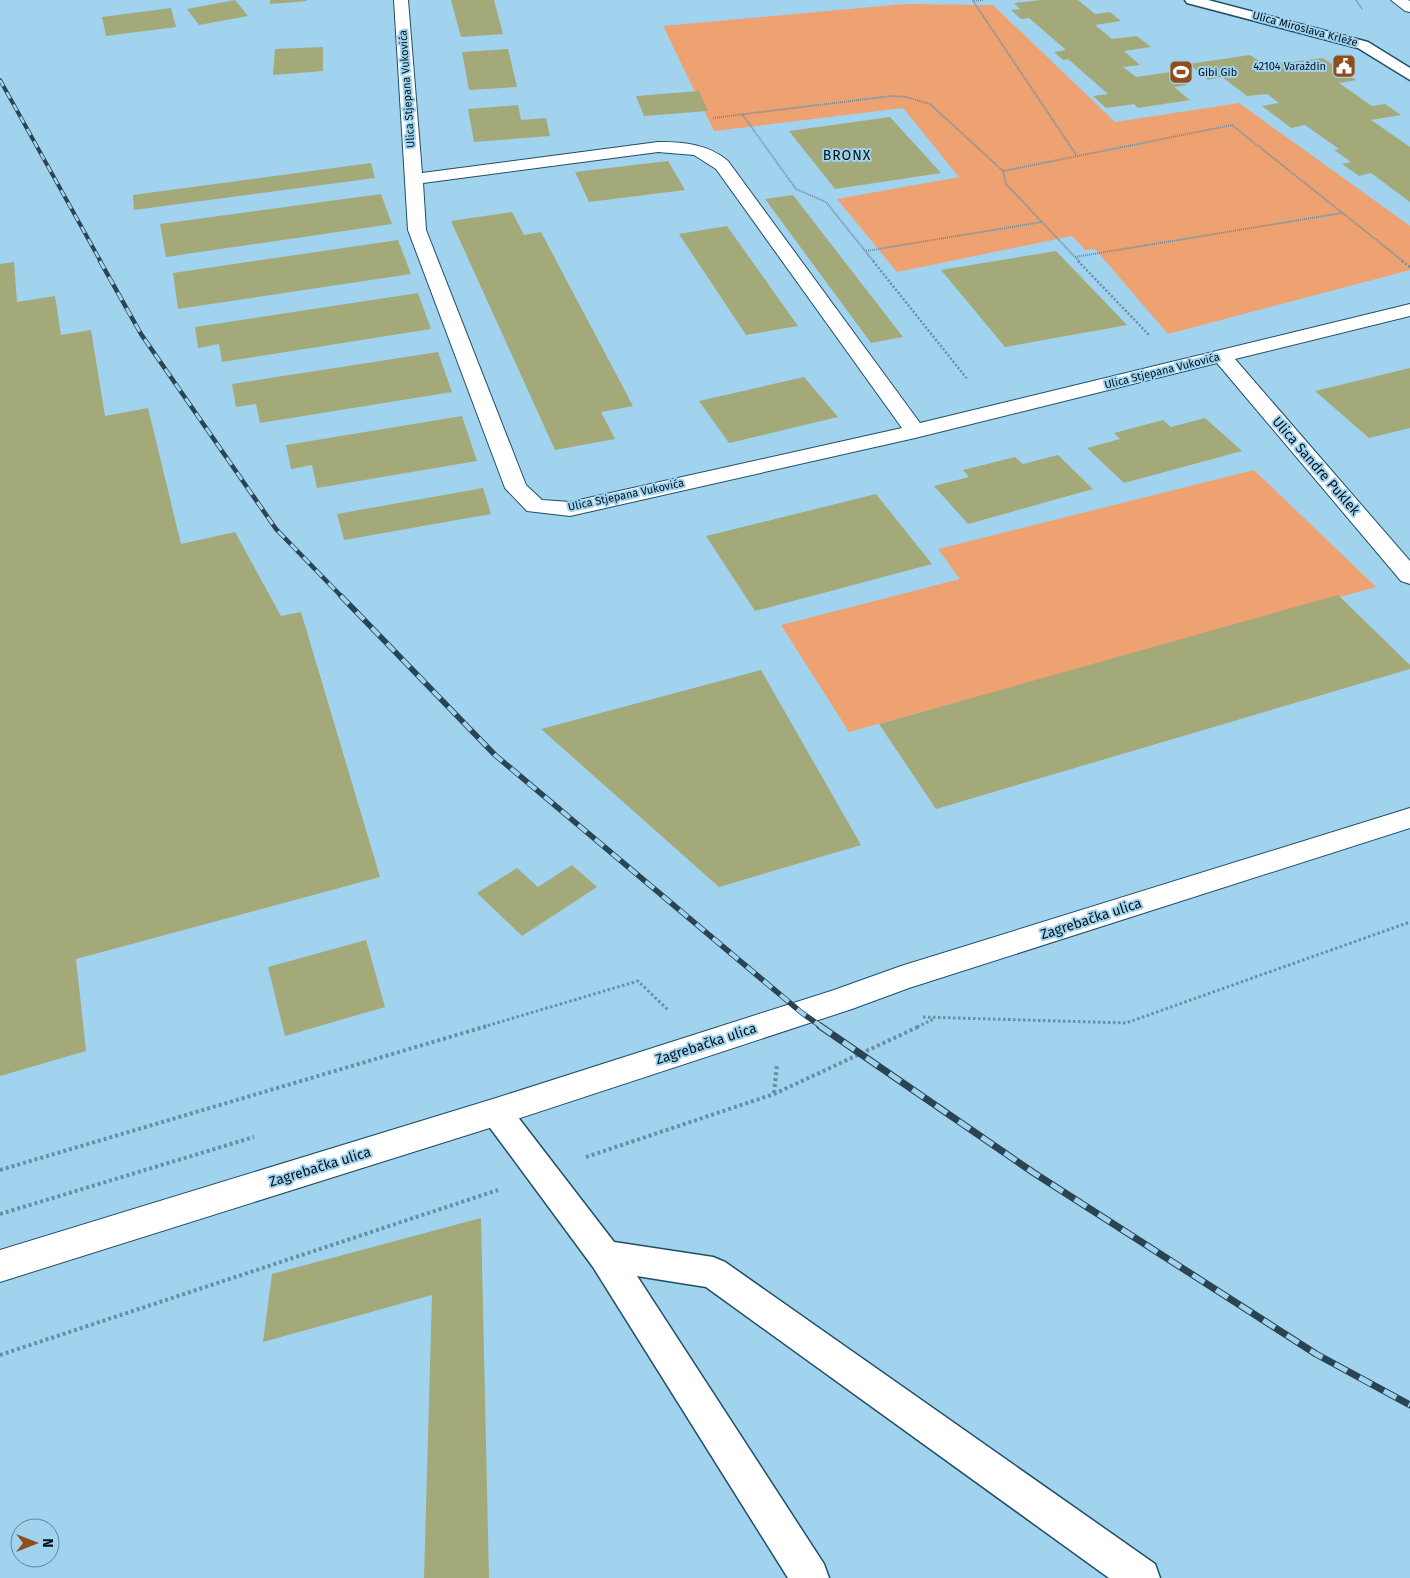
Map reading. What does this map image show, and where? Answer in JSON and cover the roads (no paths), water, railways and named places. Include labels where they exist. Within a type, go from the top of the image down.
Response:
[{"type":"street","name":"Ulica Stjepana Vukovića","points":[[401,0],[417,230],[516,488],[535,506],[570,509],[915,431],[1410,310]]},
{"type":"street","points":[[1398,0],[1410,8]]},
{"type":"street","points":[[414,179],[658,147],[684,147],[711,154],[722,165],[915,431]]},
{"type":"street","name":"Ulica Sandre Puklek","points":[[1222,356],[1410,576]]},
{"type":"street","name":"Zagrebačka ulica","points":[[0,1266],[496,1112],[834,1003],[901,978],[1410,818]]},
{"type":"lane","name":"Ulica Miroslava Krleže","points":[[1192,0],[1363,45],[1410,75]]},
{"type":"lane","points":[[496,1112],[605,1256],[810,1578]]},
{"type":"lane","points":[[605,1256],[713,1273],[1142,1578]]},
{"type":"railway","points":[[0,80],[101,262]]},
{"type":"railway","points":[[100,261],[141,334],[276,529],[342,597]]},
{"type":"railway","points":[[341,596],[495,755],[802,1013],[822,1027]]},
{"type":"railway","points":[[820,1026],[1034,1173],[1316,1354],[1410,1405]]},
{"type":"place","name":"42104 Varaždin","points":[[1344,66]]},
{"type":"place","name":"Gibi Gib","points":[[1181,72]]},
{"type":"district","name":"BRONX","points":[[847,155]]}]
